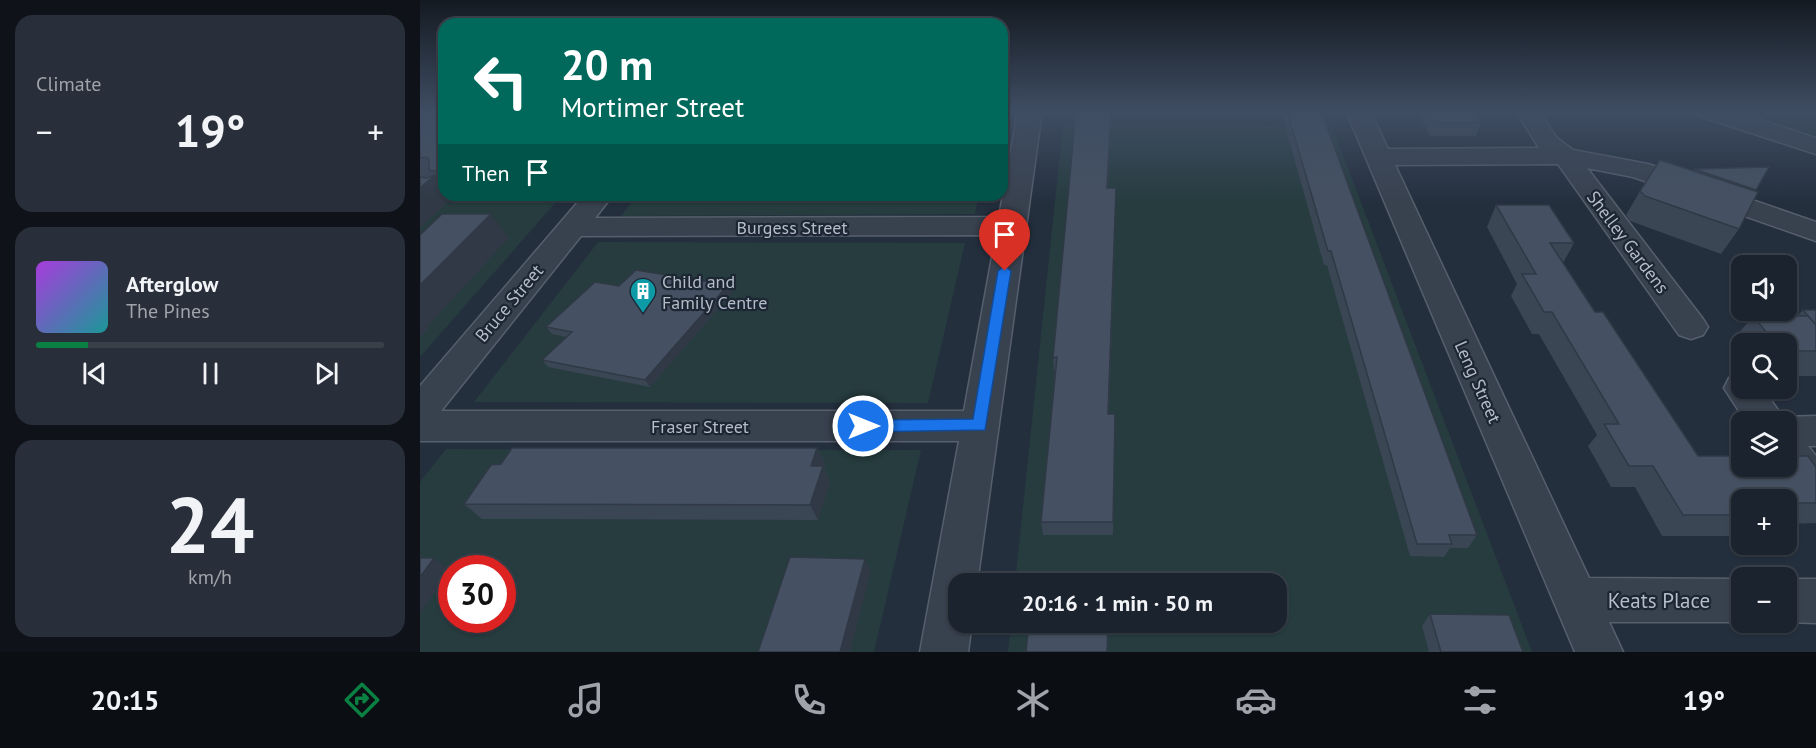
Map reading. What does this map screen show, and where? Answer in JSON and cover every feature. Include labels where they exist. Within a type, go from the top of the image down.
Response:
[{"type":"street","points":[[944,652],[1025,141]]},
{"type":"street","name":"Leng Street","points":[[1371,141],[1599,652]]},
{"type":"street","points":[[1547,141],[1565,156]]},
{"type":"street","name":"Shelley Gardens","points":[[1378,157],[1565,156],[1639,170],[1816,232]]},
{"type":"street","name":"Shelley Gardens","points":[[1565,156],[1691,327]]},
{"type":"street","name":"Bruce Street","points":[[420,411],[594,201]]},
{"type":"street","name":"Burgess Street","points":[[572,227],[1012,226]]},
{"type":"street","points":[[1750,399],[1759,411]]},
{"type":"street","name":"Fraser Street","points":[[420,426],[980,426]]},
{"type":"street","points":[[1797,431],[1816,431]]},
{"type":"street","points":[[1797,461],[1816,486]]},
{"type":"street","name":"Keats Place","points":[[1576,600],[1731,601]]},
{"type":"street","points":[[1797,601],[1816,601]]},
{"type":"green space","points":[[1061,141],[1338,141],[1532,652],[1008,652],[1010,633],[1287,633],[1287,573],[1016,573]]},
{"type":"green space","points":[[632,201],[978,201],[975,214],[621,216]]},
{"type":"green space","points":[[556,202],[420,357],[420,203]]},
{"type":"green space","points":[[598,242],[965,243],[928,403],[474,402]]},
{"type":"green space","points":[[446,449],[921,450],[874,652],[420,652],[420,482]]},
{"type":"building","points":[[420,141],[438,141],[438,172],[429,170],[427,157],[420,158]]},
{"type":"building","points":[[1073,141],[1109,141],[1107,188],[1116,188],[1108,414],[1115,414],[1113,522],[1041,522],[1057,357],[1053,358]]},
{"type":"building","points":[[1296,141],[1332,141],[1477,535],[1449,535],[1452,544],[1417,544],[1331,251],[1328,251]]},
{"type":"building","points":[[1660,160],[1758,192],[1739,229],[1645,196],[1640,191]]},
{"type":"building","points":[[1769,167],[1756,190],[1694,169]]},
{"type":"building","points":[[435,175],[420,188],[420,177],[427,178]]},
{"type":"building","points":[[1496,205],[1549,205],[1574,243],[1550,243],[1595,312],[1603,312],[1698,456],[1731,456],[1731,477],[1797,477],[1797,456],[1808,456],[1816,467],[1816,503],[1797,503],[1797,489],[1731,489],[1731,515],[1683,515],[1653,466],[1629,466],[1604,424],[1619,424],[1552,312],[1544,312],[1522,274],[1536,274]]},
{"type":"building","points":[[442,214],[491,214],[420,285],[420,235]]},
{"type":"building","name":"Child and Family Centre","points":[[636,270],[728,285],[645,380],[542,360],[572,332],[546,327],[595,282],[619,286]]},
{"type":"building","points":[[1803,310],[1816,310],[1816,325]]},
{"type":"building","points":[[1797,316],[1808,316],[1816,325],[1816,351],[1797,351],[1797,333],[1767,333],[1757,321],[1797,321]]},
{"type":"building","points":[[512,448],[817,448],[811,466],[823,466],[810,505],[464,504],[491,465],[501,464]]},
{"type":"building","points":[[790,557],[865,559],[840,652],[758,652]]},
{"type":"building","points":[[420,558],[434,558],[420,577]]},
{"type":"building","points":[[1430,614],[1509,615],[1523,652],[1441,652]]},
{"type":"building","points":[[1028,633],[1108,633],[1107,652],[1026,652]]},
{"type":"place","name":"Child and Family Centre","points":[[643,314]]},
{"type":"route","points":[[863,426],[980,426],[1005,271]]}]
